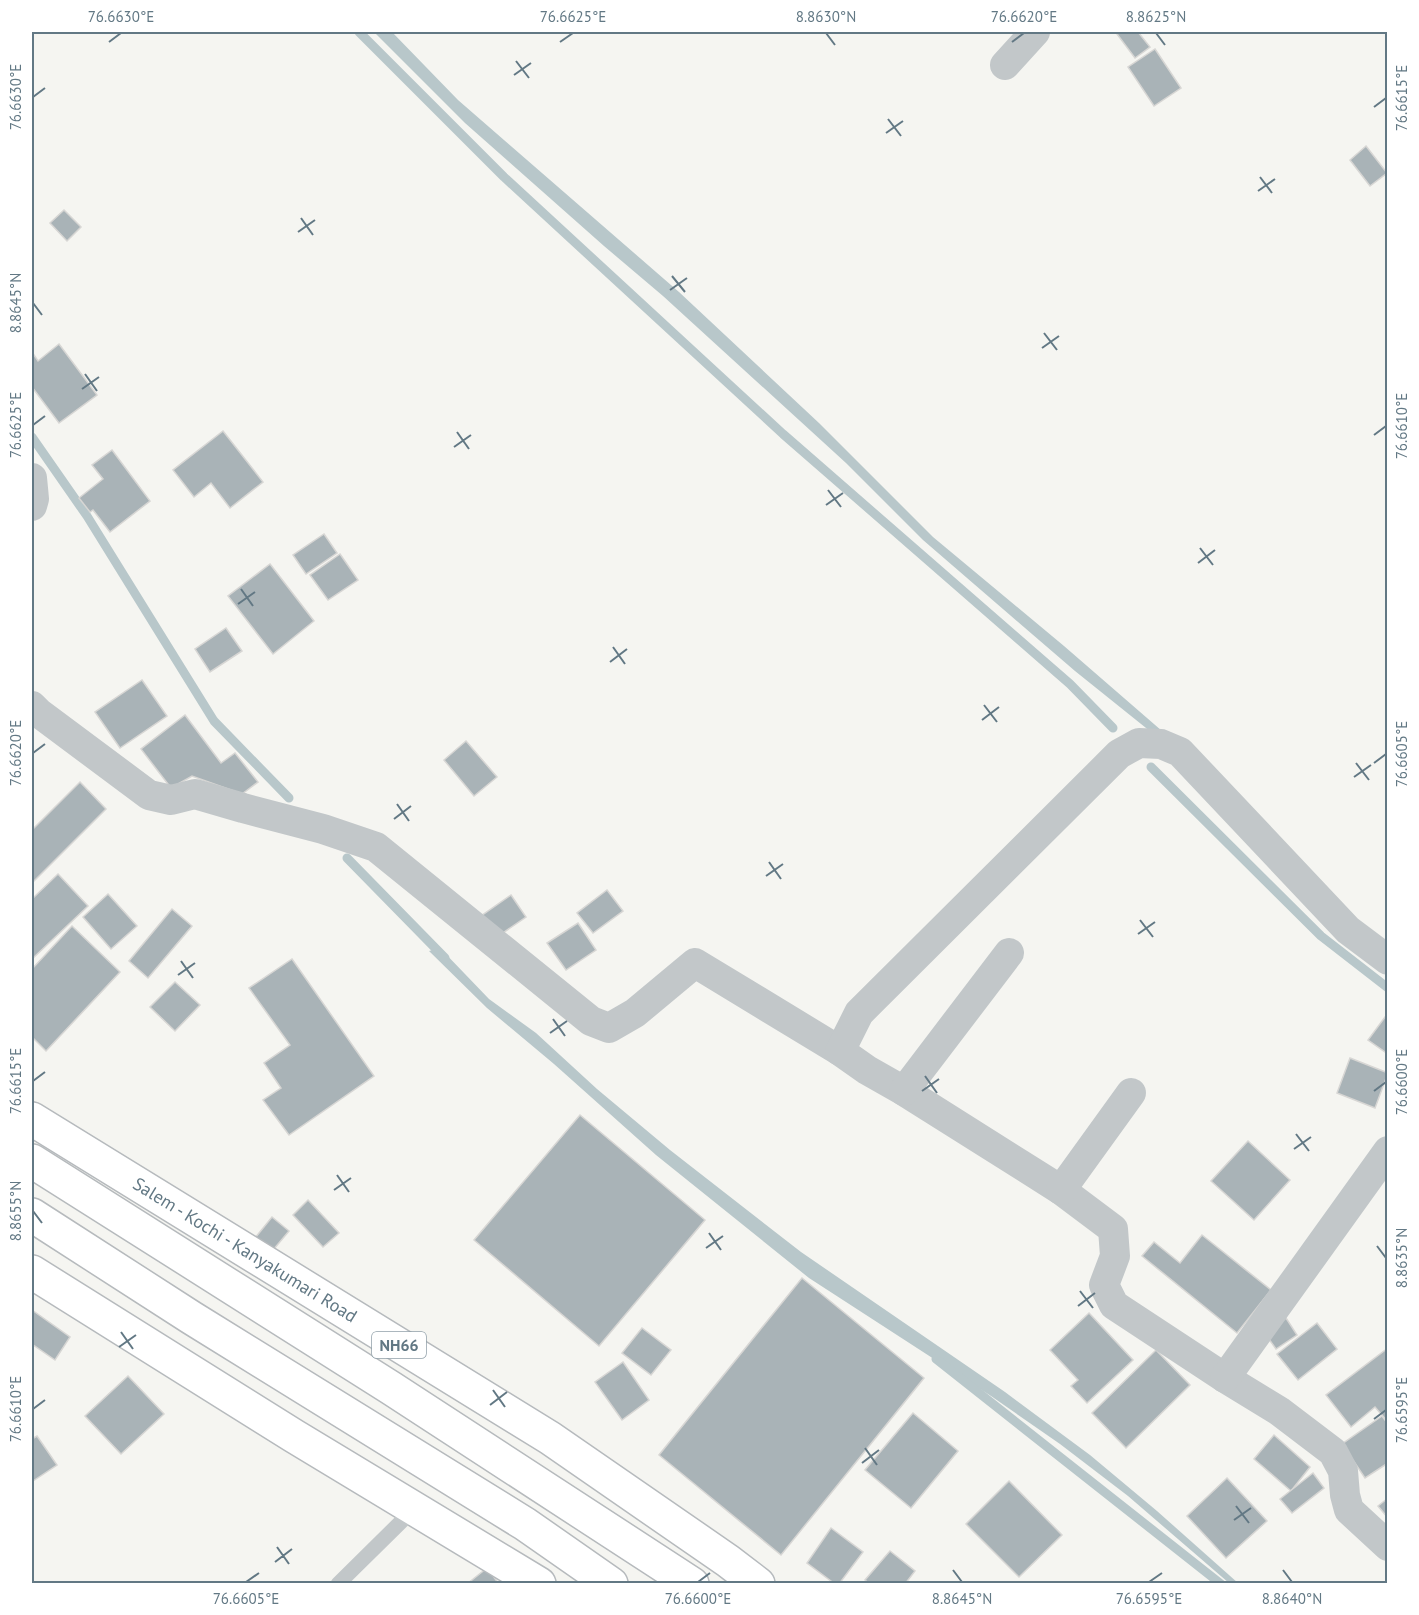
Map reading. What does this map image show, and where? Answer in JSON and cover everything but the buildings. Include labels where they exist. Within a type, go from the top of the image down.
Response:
[{"type":"highway","name":"Salem - Kochi - Kanyakumari Road","points":[[32,1119],[550,1438],[758,1584]]},
{"type":"highway","points":[[32,1161],[391,1388],[692,1584]]},
{"type":"highway","points":[[32,1215],[192,1318],[525,1524],[611,1584]]},
{"type":"highway","points":[[32,1272],[284,1430],[539,1584]]},
{"type":"street","points":[[1005,65],[1035,32]]},
{"type":"street","points":[[32,478],[34,500],[32,506]]},
{"type":"street","points":[[32,706],[149,795],[171,800],[195,794],[323,829],[376,847],[591,1021],[609,1028],[635,1013],[695,963],[840,1051],[1061,1190],[1113,1229],[1115,1256],[1104,1285],[1114,1305],[1279,1412],[1334,1452],[1343,1471],[1344,1495],[1349,1510],[1388,1546]]},
{"type":"street","points":[[840,1051],[859,1013],[1119,754],[1139,743],[1161,744],[1180,752],[1348,930],[1388,960]]},
{"type":"street","points":[[904,1091],[1009,953]]},
{"type":"street","points":[[1061,1190],[1131,1093]]},
{"type":"street","points":[[1225,1378],[1388,1151]]},
{"type":"lane","points":[[338,1584],[414,1509]]},
{"type":"shaded area","points":[[374,32],[392,32],[458,100],[679,292],[819,423],[933,537],[1177,744],[1156,736],[1075,671],[923,540],[846,463],[663,296],[465,123]]},
{"type":"shaded area","points":[[440,948],[489,999],[536,1033],[597,1089],[670,1150],[801,1252],[1005,1392],[1090,1455],[1238,1583],[1229,1583],[1128,1496],[1060,1444],[991,1396],[809,1278],[656,1155],[487,1008],[429,951]]},
{"type":"waterway","points":[[359,32],[504,177],[783,434],[1070,684],[1113,728]]},
{"type":"waterway","points":[[32,437],[87,516],[214,721],[289,798]]},
{"type":"waterway","points":[[1151,767],[1321,936],[1388,988]]},
{"type":"waterway","points":[[347,858],[445,958]]},
{"type":"waterway","points":[[936,1359],[1221,1584]]}]
